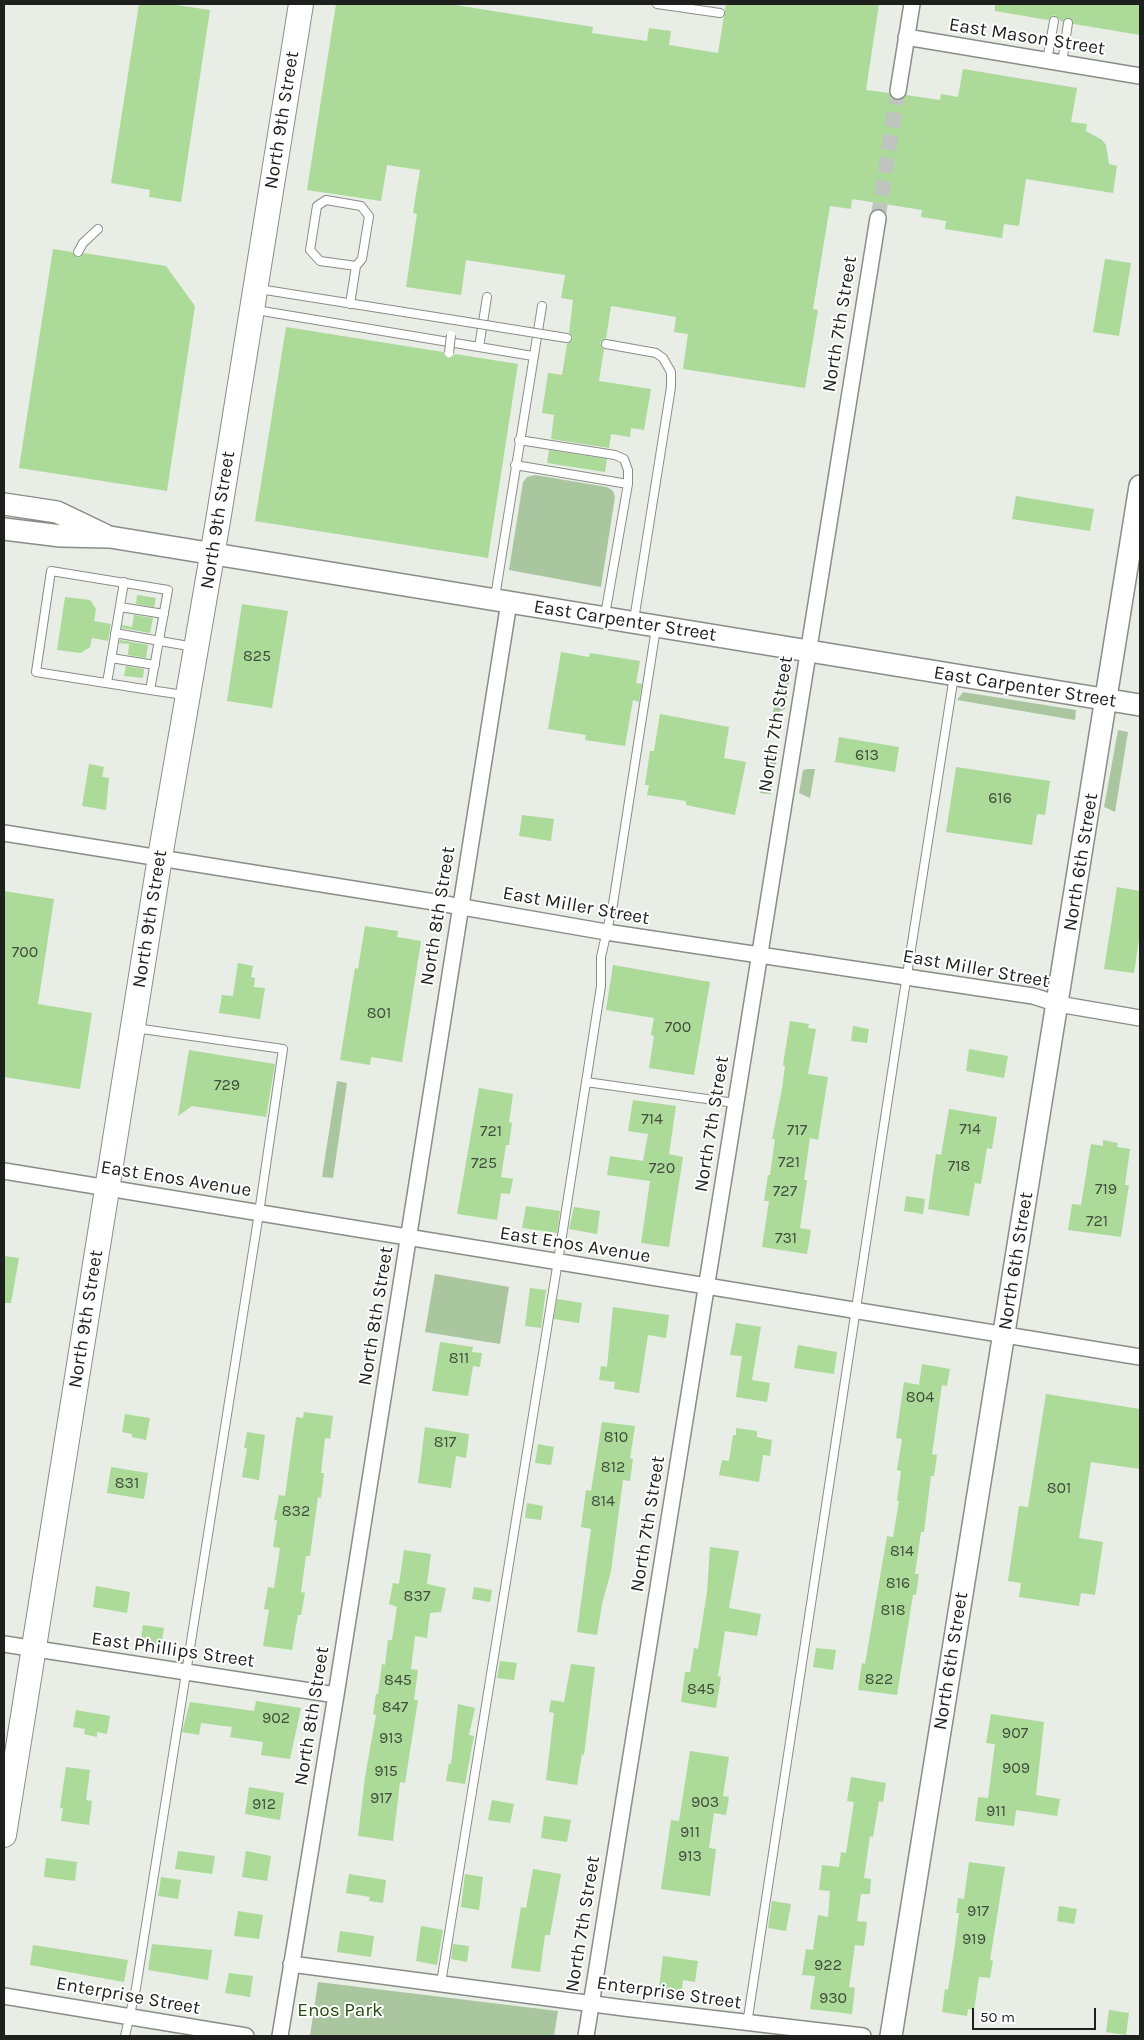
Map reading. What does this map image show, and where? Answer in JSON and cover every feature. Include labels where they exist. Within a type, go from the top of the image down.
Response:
[{"type":"main road","name":"North 9th Street","points":[[4,1836],[160,857],[212,554],[301,4]]},
{"type":"main road","name":"North 6th Street","points":[[891,2036],[1140,486]]},
{"type":"main road","name":"East Carpenter Street","points":[[4,504],[57,512],[110,537]]},
{"type":"main road","name":"East Carpenter Street","points":[[4,529],[61,536],[110,537],[1140,705]]},
{"type":"street","points":[[898,91],[912,4]]},
{"type":"street","name":"East Mason Street","points":[[906,37],[1140,76]]},
{"type":"street","name":"North 7th Street","points":[[586,2036],[878,218]]},
{"type":"street","name":"North 8th Street","points":[[280,2036],[461,906],[502,601]]},
{"type":"street","name":"East Miller Street","points":[[4,834],[160,857],[461,906],[606,932],[1033,996],[1058,1004],[1140,1018]]},
{"type":"street","name":"East Enos Avenue","points":[[4,1171],[1140,1357]]},
{"type":"street","name":"East Phillips Street","points":[[4,1644],[336,1695]]},
{"type":"street","name":"Enterprise Street","points":[[291,1964],[747,2024],[863,2036]]},
{"type":"street","name":"Enterprise Street","points":[[4,1996],[246,2036]]},
{"type":"lane","points":[[657,4],[700,7],[720,13]]},
{"type":"lane","points":[[1054,21],[1054,62]]},
{"type":"lane","points":[[1054,62],[1068,23]]},
{"type":"lane","points":[[350,304],[356,266],[362,259],[369,216],[361,206],[326,200],[317,206],[310,250],[320,261],[356,266]]},
{"type":"lane","points":[[78,252],[83,243],[98,229]]},
{"type":"lane","points":[[479,347],[487,297]]},
{"type":"lane","points":[[253,298],[350,304],[567,338]]},
{"type":"lane","points":[[253,298],[466,346],[533,356]]},
{"type":"lane","points":[[502,601],[515,465],[542,306]]},
{"type":"lane","points":[[449,353],[454,320]]},
{"type":"lane","points":[[606,344],[656,353],[663,358],[671,372],[671,387],[633,622]]},
{"type":"lane","points":[[519,440],[615,455],[624,459],[628,470],[628,484],[604,617]]},
{"type":"lane","points":[[515,465],[628,484]]},
{"type":"lane","points":[[150,690],[168,590],[51,570],[36,672],[107,683],[150,690],[188,696]]},
{"type":"lane","points":[[107,683],[124,582]]},
{"type":"lane","points":[[120,607],[164,614]]},
{"type":"lane","points":[[441,1983],[558,1263],[601,986],[601,957],[613,904],[657,626]]},
{"type":"lane","points":[[115,633],[196,647]]},
{"type":"lane","points":[[111,658],[155,665]]},
{"type":"lane","points":[[747,2024],[906,976],[954,676]]},
{"type":"lane","points":[[125,2036],[136,1988],[259,1213],[283,1050],[133,1028]]},
{"type":"lane","points":[[586,1082],[735,1103]]},
{"type":"green space","points":[[535,475],[607,487],[613,491],[615,497],[601,587],[509,570],[523,482],[527,477]]},
{"type":"green space","points":[[780,674],[790,675],[785,709],[776,713],[773,712]]},
{"type":"green space","points":[[963,692],[1076,710],[1075,720],[957,700]]},
{"type":"green space","points":[[1118,730],[1128,732],[1115,812],[1104,807]]},
{"type":"green space","points":[[767,755],[777,756],[771,794],[760,793]]},
{"type":"green space","points":[[815,769],[810,798],[799,793],[803,770]]},
{"type":"green space","points":[[337,1081],[347,1083],[333,1178],[322,1177]]},
{"type":"green space","points":[[435,1274],[509,1287],[500,1344],[425,1332]]},
{"type":"green space","name":"Enos Park","points":[[318,1982],[558,2011],[554,2036],[310,2036]]},
{"type":"building","points":[[139,4],[169,4],[210,10],[181,202],[149,197],[150,190],[111,183]]},
{"type":"building","points":[[336,4],[449,4],[593,27],[592,33],[647,41],[649,28],[671,31],[669,45],[718,53],[726,4],[879,4],[866,90],[889,93],[892,98],[897,100],[906,95],[940,100],[941,94],[958,97],[963,69],[1077,88],[1071,122],[1087,124],[1086,131],[1102,140],[1106,145],[1109,164],[1117,166],[1113,193],[1026,179],[1019,226],[1004,224],[1002,238],[945,229],[946,221],[921,217],[922,210],[852,199],[851,209],[830,206],[813,309],[818,310],[805,388],[683,369],[688,334],[674,332],[676,317],[611,306],[606,338],[600,343],[604,349],[599,381],[651,389],[644,430],[631,428],[630,437],[611,434],[609,448],[551,439],[554,415],[542,413],[548,373],[562,375],[567,344],[573,338],[569,333],[573,300],[561,298],[565,275],[466,260],[461,295],[406,287],[417,214],[413,213],[420,170],[387,165],[381,201],[307,190]]},
{"type":"building","points":[[995,4],[1140,4],[1140,35],[1074,24],[1069,18],[1062,22],[1054,15],[1048,20],[995,11]]},
{"type":"building","points":[[53,249],[72,252],[78,258],[84,253],[166,266],[195,306],[167,491],[19,468]]},
{"type":"building","points":[[1105,259],[1131,263],[1119,336],[1093,332]]},
{"type":"building","points":[[286,327],[443,352],[448,358],[455,354],[518,364],[488,558],[255,521]]},
{"type":"building","points":[[549,450],[607,459],[605,472],[547,463]]},
{"type":"building","points":[[1016,496],[1094,509],[1090,531],[1012,519]]},
{"type":"building","points":[[137,595],[156,598],[154,607],[136,604]]},
{"type":"building","points":[[65,597],[90,600],[96,609],[94,621],[111,624],[108,641],[92,638],[90,647],[81,653],[57,650]]},
{"type":"building","points":[[242,604],[288,611],[272,708],[227,701]]},
{"type":"building","points":[[134,615],[153,618],[150,633],[122,628],[122,625],[132,627]]},
{"type":"building","points":[[120,640],[148,645],[146,658],[128,655],[129,644],[119,643]]},
{"type":"building","points":[[561,652],[589,657],[590,653],[640,661],[636,683],[642,684],[639,702],[633,700],[625,746],[585,740],[586,735],[548,729]]},
{"type":"building","points":[[126,666],[144,669],[143,678],[124,676]]},
{"type":"building","points":[[660,714],[729,727],[724,758],[746,762],[735,815],[686,805],[686,801],[647,795],[649,785],[645,785],[650,751],[654,751]]},
{"type":"building","points":[[839,737],[899,747],[895,772],[835,762]]},
{"type":"building","points":[[89,764],[104,767],[102,777],[109,778],[106,810],[82,806]]},
{"type":"building","points":[[956,767],[1050,781],[1045,815],[1037,814],[1032,845],[946,832]]},
{"type":"building","points":[[522,815],[554,819],[551,841],[519,836]]},
{"type":"building","points":[[1117,887],[1140,891],[1140,933],[1134,973],[1104,969]]},
{"type":"building","points":[[4,891],[54,899],[38,1004],[92,1013],[80,1089],[4,1077]]},
{"type":"building","points":[[365,926],[398,931],[397,937],[421,941],[402,1062],[371,1057],[370,1065],[340,1060],[355,968],[358,969]]},
{"type":"building","points":[[238,963],[253,966],[251,977],[255,978],[254,987],[265,988],[260,1019],[219,1013],[222,995],[233,996]]},
{"type":"building","points":[[613,965],[710,982],[694,1075],[649,1068],[654,1036],[651,1035],[654,1018],[606,1010]]},
{"type":"building","points":[[790,1021],[809,1024],[808,1028],[816,1029],[808,1074],[828,1077],[818,1140],[810,1138],[804,1180],[807,1180],[800,1228],[811,1230],[807,1254],[762,1247],[769,1201],[764,1201],[768,1175],[770,1175],[775,1139],[772,1139],[782,1089],[785,1066],[783,1065]]},
{"type":"building","points":[[853,1026],[869,1029],[867,1043],[851,1041]]},
{"type":"building","points":[[969,1049],[1008,1056],[1004,1078],[966,1071]]},
{"type":"building","points":[[189,1050],[275,1064],[266,1117],[192,1106],[178,1116]]},
{"type":"building","points":[[479,1088],[513,1094],[509,1122],[512,1123],[509,1145],[506,1145],[501,1177],[513,1179],[510,1194],[501,1193],[497,1220],[457,1214]]},
{"type":"building","points":[[633,1100],[676,1106],[669,1154],[683,1157],[669,1247],[641,1243],[650,1181],[607,1175],[610,1156],[643,1161],[648,1134],[628,1131]]},
{"type":"building","points":[[949,1109],[997,1117],[992,1149],[987,1148],[981,1184],[975,1183],[969,1216],[928,1209],[936,1154],[941,1155]]},
{"type":"building","points":[[1103,1140],[1118,1143],[1117,1147],[1130,1149],[1125,1185],[1129,1185],[1121,1237],[1068,1230],[1072,1204],[1081,1205],[1091,1144],[1103,1146]]},
{"type":"building","points":[[906,1196],[925,1199],[923,1214],[904,1211]]},
{"type":"building","points":[[526,1206],[560,1211],[557,1233],[522,1228]]},
{"type":"building","points":[[574,1207],[600,1211],[597,1234],[569,1229]]},
{"type":"building","points":[[4,1256],[19,1258],[11,1303],[4,1303]]},
{"type":"building","points":[[530,1288],[546,1290],[541,1328],[525,1326]]},
{"type":"building","points":[[557,1299],[582,1303],[579,1323],[554,1319]]},
{"type":"building","points":[[613,1307],[669,1315],[666,1338],[648,1335],[639,1393],[614,1389],[615,1382],[599,1380],[601,1366],[607,1367]]},
{"type":"building","points":[[736,1323],[761,1327],[752,1380],[770,1383],[767,1402],[736,1397],[742,1356],[730,1355]]},
{"type":"building","points":[[440,1342],[473,1347],[472,1352],[482,1353],[480,1367],[473,1366],[468,1396],[432,1391]]},
{"type":"building","points":[[798,1345],[837,1352],[834,1374],[794,1368]]},
{"type":"building","points":[[922,1364],[950,1369],[947,1386],[942,1385],[932,1454],[937,1455],[934,1476],[931,1476],[924,1532],[921,1532],[915,1574],[919,1574],[916,1595],[913,1595],[897,1695],[858,1690],[862,1663],[865,1664],[887,1536],[893,1537],[899,1501],[897,1501],[901,1471],[897,1470],[902,1439],[896,1438],[904,1382],[919,1385]]},
{"type":"building","points":[[1046,1394],[1140,1409],[1140,1469],[1091,1462],[1079,1538],[1103,1542],[1095,1595],[1081,1593],[1079,1606],[1019,1597],[1021,1583],[1008,1581],[1019,1506],[1028,1507]]},
{"type":"building","points":[[304,1412],[333,1416],[330,1439],[325,1438],[321,1473],[324,1473],[321,1498],[318,1497],[310,1556],[306,1556],[301,1592],[305,1593],[301,1615],[298,1615],[292,1650],[263,1646],[269,1610],[264,1609],[268,1587],[274,1588],[280,1548],[273,1547],[277,1520],[274,1520],[279,1495],[285,1496],[296,1417],[303,1418]]},
{"type":"building","points":[[125,1414],[150,1418],[146,1440],[132,1437],[132,1434],[122,1432]]},
{"type":"building","points":[[602,1422],[635,1426],[630,1458],[633,1459],[630,1481],[623,1480],[611,1571],[602,1604],[597,1635],[577,1632],[591,1529],[581,1527],[586,1490],[591,1491]]},
{"type":"building","points":[[425,1427],[469,1434],[466,1458],[456,1456],[451,1488],[418,1483]]},
{"type":"building","points":[[736,1428],[757,1431],[757,1437],[772,1440],[770,1456],[763,1455],[759,1482],[719,1475],[722,1460],[729,1461]]},
{"type":"building","points":[[247,1432],[265,1435],[259,1480],[242,1477],[247,1448],[244,1448]]},
{"type":"building","points":[[538,1444],[554,1447],[551,1465],[535,1463]]},
{"type":"building","points":[[111,1467],[148,1473],[144,1499],[107,1493]]},
{"type":"building","points":[[527,1503],[543,1506],[541,1520],[525,1518]]},
{"type":"building","points":[[710,1547],[739,1551],[729,1608],[761,1614],[757,1636],[725,1631],[718,1676],[721,1677],[716,1708],[681,1702],[685,1672],[690,1672],[694,1648],[698,1649],[707,1592]]},
{"type":"building","points":[[404,1550],[431,1554],[427,1584],[446,1588],[441,1612],[430,1613],[427,1638],[415,1636],[411,1669],[418,1670],[414,1700],[418,1700],[405,1783],[400,1782],[393,1841],[358,1836],[365,1777],[376,1715],[373,1714],[376,1694],[378,1694],[382,1664],[385,1665],[388,1640],[392,1640],[397,1607],[389,1604],[393,1583],[399,1584]]},
{"type":"building","points":[[96,1586],[130,1592],[127,1613],[93,1607]]},
{"type":"building","points":[[474,1587],[492,1590],[490,1602],[472,1599]]},
{"type":"building","points":[[143,1625],[164,1628],[161,1647],[140,1644]]},
{"type":"building","points":[[816,1648],[836,1650],[833,1670],[813,1667]]},
{"type":"building","points":[[500,1661],[517,1663],[514,1680],[497,1678]]},
{"type":"building","points":[[571,1664],[595,1667],[584,1755],[582,1754],[577,1785],[546,1780],[554,1713],[549,1712],[551,1700],[564,1702]]},
{"type":"building","points":[[256,1701],[301,1708],[290,1759],[261,1755],[263,1742],[230,1737],[232,1727],[201,1723],[199,1735],[182,1732],[190,1702],[254,1711]]},
{"type":"building","points":[[458,1704],[475,1708],[469,1735],[474,1736],[465,1784],[446,1781],[449,1763],[451,1764]]},
{"type":"building","points":[[76,1710],[110,1716],[107,1734],[97,1732],[97,1737],[84,1734],[85,1729],[73,1727]]},
{"type":"building","points":[[991,1714],[1044,1722],[1036,1795],[1060,1799],[1057,1816],[1016,1810],[1014,1826],[975,1821],[978,1797],[988,1798],[995,1744],[986,1743]]},
{"type":"building","points":[[690,1751],[729,1757],[723,1796],[729,1797],[726,1815],[714,1813],[709,1848],[716,1849],[710,1896],[661,1889],[671,1820],[679,1821]]},
{"type":"building","points":[[66,1767],[90,1770],[86,1800],[92,1801],[89,1825],[61,1821],[63,1808],[60,1808]]},
{"type":"building","points":[[851,1777],[886,1783],[883,1802],[879,1801],[873,1837],[870,1836],[864,1878],[871,1879],[870,1894],[861,1894],[857,1921],[867,1922],[864,1946],[855,1945],[849,1987],[855,1988],[852,2014],[810,2009],[815,1976],[802,1975],[806,1949],[813,1950],[818,1915],[828,1917],[830,1891],[819,1890],[822,1865],[839,1867],[841,1852],[846,1853],[854,1802],[847,1801]]},
{"type":"building","points":[[249,1787],[284,1793],[280,1820],[245,1814]]},
{"type":"building","points":[[492,1800],[514,1804],[510,1823],[488,1820]]},
{"type":"building","points":[[544,1816],[571,1820],[567,1842],[541,1838]]},
{"type":"building","points":[[178,1851],[215,1856],[212,1874],[175,1869]]},
{"type":"building","points":[[246,1851],[271,1856],[267,1881],[242,1877]]},
{"type":"building","points":[[46,1858],[77,1862],[75,1881],[44,1877]]},
{"type":"building","points":[[969,1862],[1005,1867],[990,1960],[993,1961],[990,1978],[979,1977],[974,2010],[968,2009],[967,2016],[942,2012],[945,1989],[948,1990],[955,1944],[959,1913],[956,1913],[958,1898],[964,1899]]},
{"type":"building","points":[[533,1869],[561,1874],[550,1935],[545,1935],[540,1972],[511,1968],[521,1907],[526,1908]]},
{"type":"building","points":[[349,1874],[386,1880],[383,1903],[369,1901],[370,1897],[346,1893]]},
{"type":"building","points":[[465,1874],[483,1877],[479,1910],[461,1907]]},
{"type":"building","points":[[161,1877],[181,1880],[178,1899],[158,1896]]},
{"type":"building","points":[[772,1901],[791,1904],[786,1931],[768,1928]]},
{"type":"building","points":[[1059,1906],[1077,1909],[1074,1924],[1057,1921]]},
{"type":"building","points":[[238,1911],[263,1915],[259,1939],[234,1936]]},
{"type":"building","points":[[421,1926],[443,1930],[437,1965],[416,1961]]},
{"type":"building","points":[[340,1931],[374,1936],[371,1957],[337,1952]]},
{"type":"building","points":[[152,1944],[212,1950],[208,1980],[148,1970]]},
{"type":"building","points":[[453,1944],[469,1946],[467,1962],[451,1959]]},
{"type":"building","points":[[33,1945],[128,1960],[124,1982],[30,1965]]},
{"type":"building","points":[[663,1956],[698,1961],[695,1982],[683,1980],[682,1992],[659,1988]]},
{"type":"building","points":[[229,1973],[253,1976],[250,1997],[225,1993]]},
{"type":"building","points":[[1109,2010],[1129,2013],[1126,2035],[1106,2032]]},
{"type":"tunnel","points":[[878,218],[898,91]]}]
